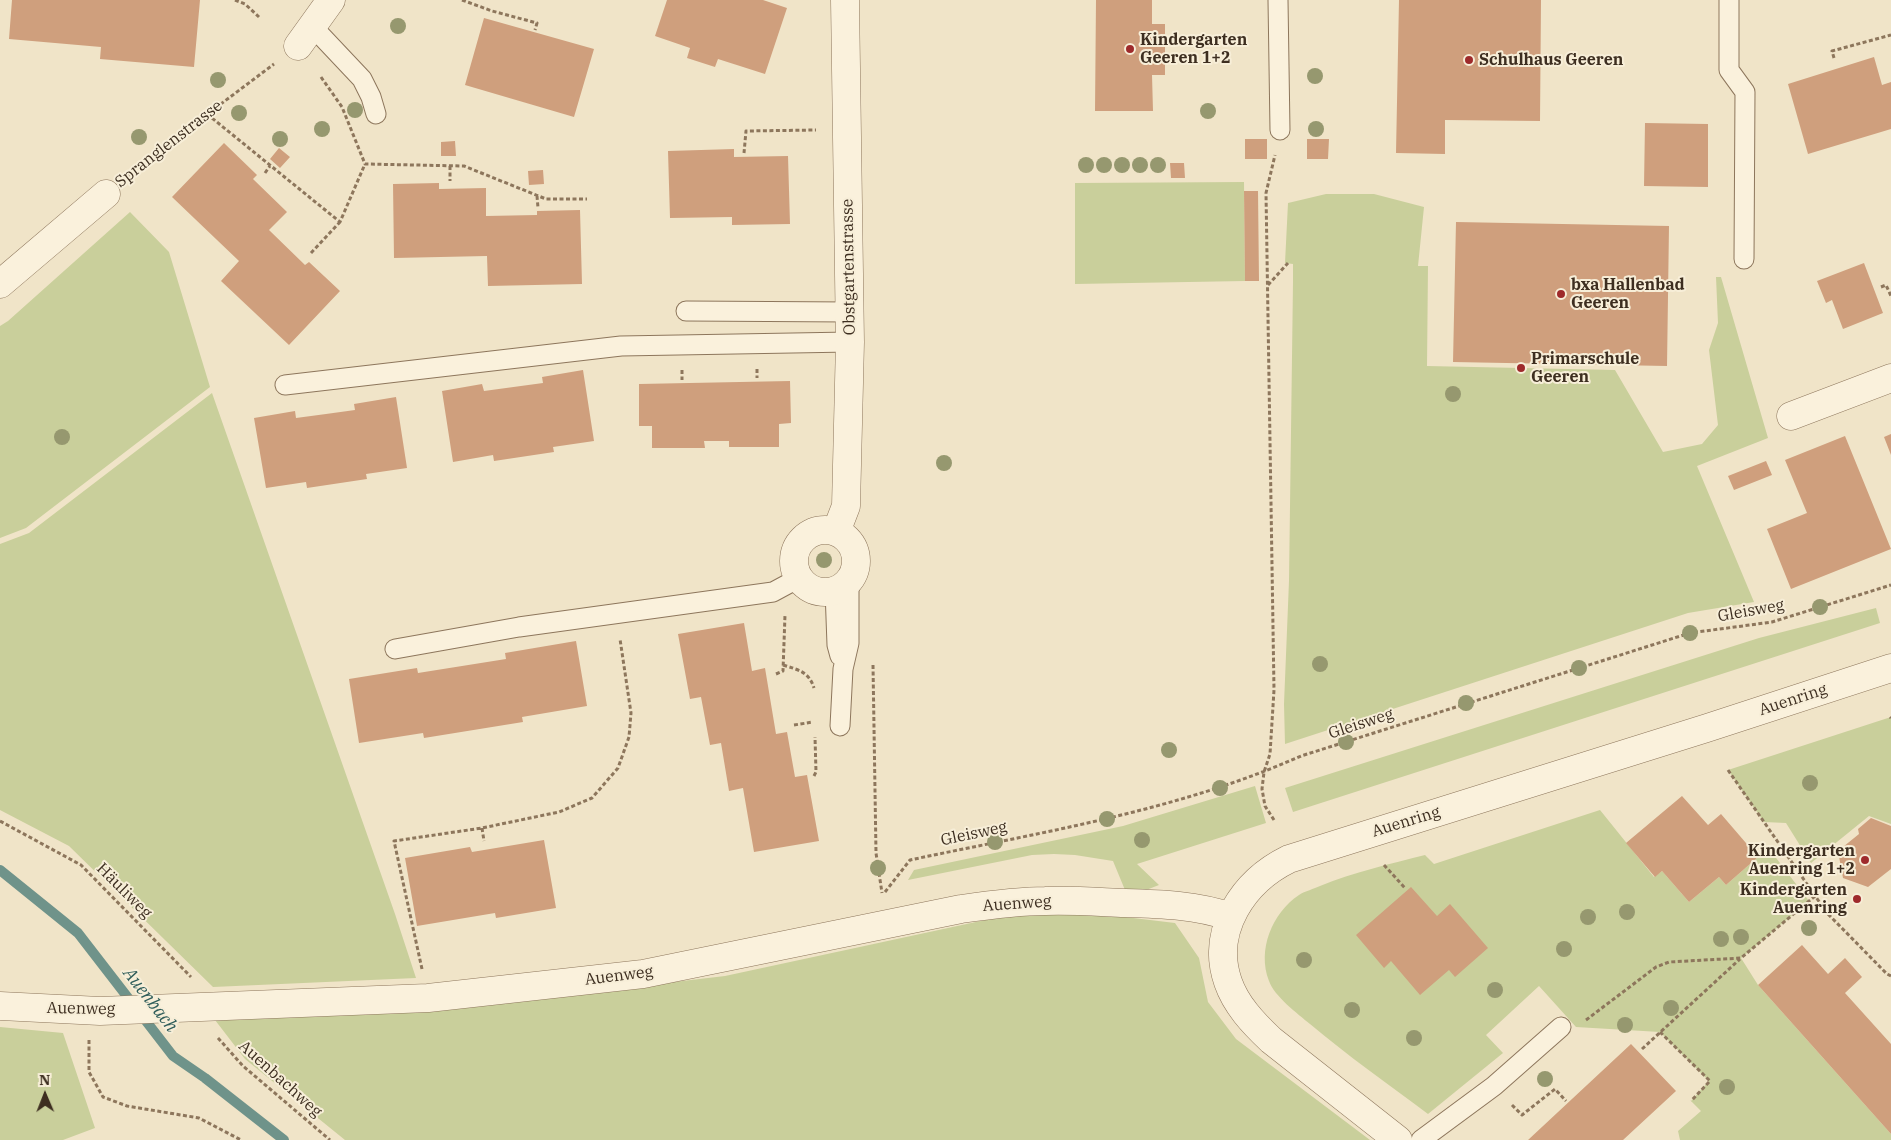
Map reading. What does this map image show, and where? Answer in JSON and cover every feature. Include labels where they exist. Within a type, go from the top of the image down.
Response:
[{"type":"street","points":[[305,36],[331,0]]},
{"type":"street","name":"Obstgartenstrasse","points":[[836,532],[846,506],[850,342],[845,0]]},
{"type":"street","name":"Spranglenstrasse","points":[[0,284],[106,194]]},
{"type":"street","points":[[1791,416],[1891,378]]},
{"type":"street","points":[[826,530],[836,532],[849,541],[855,556],[854,572],[842,585],[826,592],[816,591],[800,578],[795,568],[794,558],[796,549],[808,535],[826,530]]},
{"type":"street","name":"Auenring","points":[[1398,1140],[1271,1040],[1253,1023],[1238,1002],[1228,981],[1224,964],[1224,947],[1231,916],[1239,900],[1262,875],[1288,859],[1707,728],[1891,668]]},
{"type":"street","name":"Auenweg","points":[[0,1006],[94,1011],[428,998],[643,974],[961,909],[1046,900],[1190,907],[1231,916]]},
{"type":"lane","points":[[1278,0],[1280,130]]},
{"type":"lane","points":[[1729,0],[1729,70],[1745,92],[1744,259]]},
{"type":"lane","points":[[305,36],[362,79],[376,114]]},
{"type":"lane","points":[[686,311],[850,312]]},
{"type":"lane","points":[[286,385],[621,346],[850,342]]},
{"type":"lane","points":[[395,649],[519,627],[773,592],[800,578]]},
{"type":"lane","points":[[840,726],[844,669],[849,643],[842,585]]},
{"type":"lane","points":[[1421,1140],[1494,1086],[1560,1026]]},
{"type":"path","points":[[235,0],[245,4],[259,17]]},
{"type":"path","points":[[462,0],[492,11],[537,23],[535,30]]},
{"type":"path","points":[[1834,58],[1832,51],[1891,35]]},
{"type":"path","points":[[305,36],[342,107],[365,164],[340,222],[311,253]]},
{"type":"path","name":"Spranglenstrasse","points":[[106,194],[305,36]]},
{"type":"path","points":[[207,114],[340,222]]},
{"type":"path","points":[[744,153],[746,131],[819,130]]},
{"type":"path","points":[[1274,820],[1265,806],[1262,789],[1264,772],[1270,754],[1274,690],[1266,193],[1280,130]]},
{"type":"path","points":[[365,164],[464,166],[546,199],[587,199]]},
{"type":"path","points":[[265,173],[270,166]]},
{"type":"path","points":[[450,166],[450,181]]},
{"type":"path","points":[[537,196],[538,208]]},
{"type":"path","points":[[1267,286],[1288,263]]},
{"type":"path","points":[[1881,287],[1886,285],[1891,296]]},
{"type":"path","name":"Gleisweg","points":[[873,660],[876,853],[882,896],[910,860],[1121,816],[1220,788],[1301,756],[1690,633],[1772,622],[1891,584]]},
{"type":"path","points":[[776,674],[783,671],[784,665],[785,611]]},
{"type":"path","points":[[428,998],[394,841],[482,828],[559,812],[592,798],[618,768],[629,737],[631,713],[617,614]]},
{"type":"path","points":[[784,665],[802,670],[811,679],[815,692]]},
{"type":"path","points":[[814,714],[816,772],[814,776]]},
{"type":"path","points":[[794,725],[814,722]]},
{"type":"path","points":[[1728,770],[1827,913],[1891,976]]},
{"type":"path","name":"Häuliweg","points":[[0,821],[81,865],[192,977],[202,997],[202,1007]]},
{"type":"path","points":[[482,828],[484,841]]},
{"type":"path","points":[[1384,865],[1405,888]]},
{"type":"path","points":[[1642,1049],[1741,958],[1815,896]]},
{"type":"path","points":[[1560,1026],[1576,1027],[1656,967],[1669,962],[1741,958]]},
{"type":"path","name":"Auenbachweg","points":[[202,1007],[205,1019],[212,1030],[243,1066],[330,1140]]},
{"type":"path","points":[[94,1011],[90,1072],[103,1097],[127,1106],[198,1118],[241,1140]]},
{"type":"path","points":[[1660,1032],[1710,1081],[1691,1101]]},
{"type":"path","points":[[1494,1086],[1522,1115],[1554,1089],[1566,1101]]},
{"type":"green space","points":[[1244,182],[1245,281],[1075,284],[1075,183]]},
{"type":"green space","points":[[1326,194],[1374,194],[1424,207],[1418,266],[1428,266],[1427,366],[1615,370],[1663,452],[1702,444],[1718,425],[1709,350],[1718,323],[1716,277],[1721,277],[1768,438],[1697,466],[1754,602],[1688,613],[1285,744],[1284,704],[1289,581],[1293,282],[1293,264],[1285,263],[1288,203]]},
{"type":"green space","points":[[130,212],[169,252],[210,387],[26,528],[0,538],[0,326],[8,321]]},
{"type":"green space","points":[[212,393],[416,978],[213,987],[69,846],[0,810],[0,544],[29,533]]},
{"type":"green space","points":[[1876,608],[1880,623],[1293,812],[1285,788],[1759,638]]},
{"type":"green space","points":[[1891,717],[1891,824],[1869,816],[1811,863],[1786,823],[1764,822],[1728,770]]},
{"type":"green space","points":[[1255,786],[1266,823],[1137,864],[1159,885],[1141,892],[1125,890],[1113,861],[1075,855],[1032,855],[908,880],[914,870],[1123,826]]},
{"type":"green space","points":[[1600,810],[1654,877],[1662,871],[1689,902],[1719,877],[1726,885],[1758,857],[1770,850],[1809,901],[1741,958],[1758,985],[1891,1134],[1891,1140],[1680,1140],[1678,1131],[1701,1111],[1691,1101],[1709,1081],[1660,1032],[1576,1027],[1539,986],[1486,1035],[1503,1053],[1428,1114],[1324,1036],[1287,1004],[1272,987],[1266,969],[1265,957],[1269,933],[1281,912],[1301,894],[1359,872],[1425,855],[1434,864]]},
{"type":"green space","points":[[1075,911],[1175,923],[1199,958],[1208,1002],[1236,1039],[1370,1140],[345,1140],[245,1059],[215,1020],[435,1010],[725,976],[1013,914]]},
{"type":"green space","points":[[0,1027],[63,1033],[95,1128],[63,1140],[0,1140]]},
{"type":"building","points":[[12,0],[200,0],[194,67],[100,59],[101,47],[9,39]]},
{"type":"building","points":[[667,0],[763,0],[787,8],[765,74],[718,59],[715,67],[687,58],[690,48],[655,36]]},
{"type":"building","name":"Kindergarten Geeren 1+2","points":[[1096,0],[1152,0],[1152,24],[1165,24],[1165,75],[1152,75],[1153,111],[1095,111]]},
{"type":"building","name":"Schulhaus Geeren","points":[[1399,0],[1541,0],[1540,121],[1445,120],[1445,154],[1396,153]]},
{"type":"building","points":[[484,18],[594,49],[574,117],[465,85]]},
{"type":"building","points":[[1874,57],[1882,85],[1891,82],[1891,129],[1808,154],[1788,84]]},
{"type":"building","points":[[1645,123],[1708,124],[1708,187],[1644,186]]},
{"type":"building","points":[[1245,139],[1267,139],[1267,159],[1245,159]]},
{"type":"building","points":[[1307,139],[1329,139],[1328,159],[1307,159]]},
{"type":"building","points":[[455,141],[456,156],[441,156],[441,142]]},
{"type":"building","points":[[224,143],[257,175],[253,179],[287,212],[269,230],[305,265],[309,262],[340,291],[289,345],[221,281],[239,261],[172,197]]},
{"type":"building","points":[[279,148],[290,157],[280,168],[270,159]]},
{"type":"building","points":[[734,149],[734,157],[788,156],[790,224],[732,225],[732,217],[670,218],[668,151]]},
{"type":"building","points":[[1170,163],[1184,163],[1185,178],[1171,178]]},
{"type":"building","points":[[543,170],[544,184],[529,185],[528,171]]},
{"type":"building","points":[[439,183],[439,189],[486,188],[486,216],[537,215],[537,211],[580,210],[582,284],[488,286],[487,256],[394,258],[393,184]]},
{"type":"building","points":[[1244,191],[1258,191],[1259,281],[1245,281]]},
{"type":"building","name":"bxa Hallenbad Geeren","points":[[1456,222],[1669,226],[1667,366],[1453,362]]},
{"type":"building","points":[[1864,263],[1883,313],[1843,329],[1832,300],[1826,303],[1817,281]]},
{"type":"building","points":[[583,370],[594,441],[553,447],[554,452],[494,461],[493,455],[453,462],[442,391],[482,384],[484,391],[543,383],[542,377]]},
{"type":"building","points":[[790,381],[791,423],[779,424],[779,447],[729,447],[729,441],[704,441],[705,448],[652,448],[652,426],[639,426],[639,384]]},
{"type":"building","points":[[396,397],[407,468],[366,474],[367,479],[307,488],[306,482],[266,488],[254,418],[295,411],[296,418],[355,410],[354,404]]},
{"type":"building","points":[[1891,434],[1891,455],[1884,437]]},
{"type":"building","points":[[1845,436],[1891,549],[1791,589],[1767,529],[1807,513],[1785,460]]},
{"type":"building","points":[[1766,461],[1772,475],[1734,490],[1728,476]]},
{"type":"building","points":[[744,623],[752,671],[765,668],[776,734],[787,732],[795,777],[807,775],[819,841],[754,852],[743,788],[729,791],[721,743],[710,745],[701,697],[690,699],[678,634]]},
{"type":"building","points":[[576,641],[587,706],[522,717],[523,722],[424,738],[423,733],[359,743],[349,679],[417,668],[418,673],[506,659],[505,653]]},
{"type":"building","points":[[1682,796],[1708,825],[1721,814],[1758,857],[1726,885],[1719,877],[1689,902],[1662,871],[1655,877],[1626,843]]},
{"type":"building","name":"Kindergarten Auenring 1+2","points":[[1871,818],[1891,826],[1891,869],[1868,887],[1843,878],[1838,851],[1859,834],[1858,829]]},
{"type":"building","points":[[544,840],[556,908],[496,918],[495,913],[417,926],[405,858],[470,847],[472,852]]},
{"type":"building","points":[[1411,887],[1437,916],[1450,904],[1488,948],[1455,977],[1449,970],[1420,995],[1391,961],[1384,968],[1356,935]]},
{"type":"building","points":[[1802,945],[1828,974],[1845,958],[1862,977],[1845,993],[1891,1044],[1891,1134],[1758,985]]},
{"type":"building","points":[[1631,1044],[1676,1091],[1623,1140],[1528,1140]]},
{"type":"waterway","name":"Auenbach","points":[[0,870],[78,933],[173,1056],[205,1078],[284,1140]]},
{"type":"place","name":"Kindergarten Geeren 1+2","points":[[1130,49]]},
{"type":"place","name":"Schulhaus Geeren","points":[[1469,60]]},
{"type":"place","name":"bxa Hallenbad Geeren","points":[[1561,294]]},
{"type":"place","name":"Primarschule Geeren","points":[[1521,368]]},
{"type":"place","name":"Kindergarten Auenring 1+2","points":[[1865,860]]},
{"type":"place","name":"Kindergarten Auenring","points":[[1857,899]]}]
